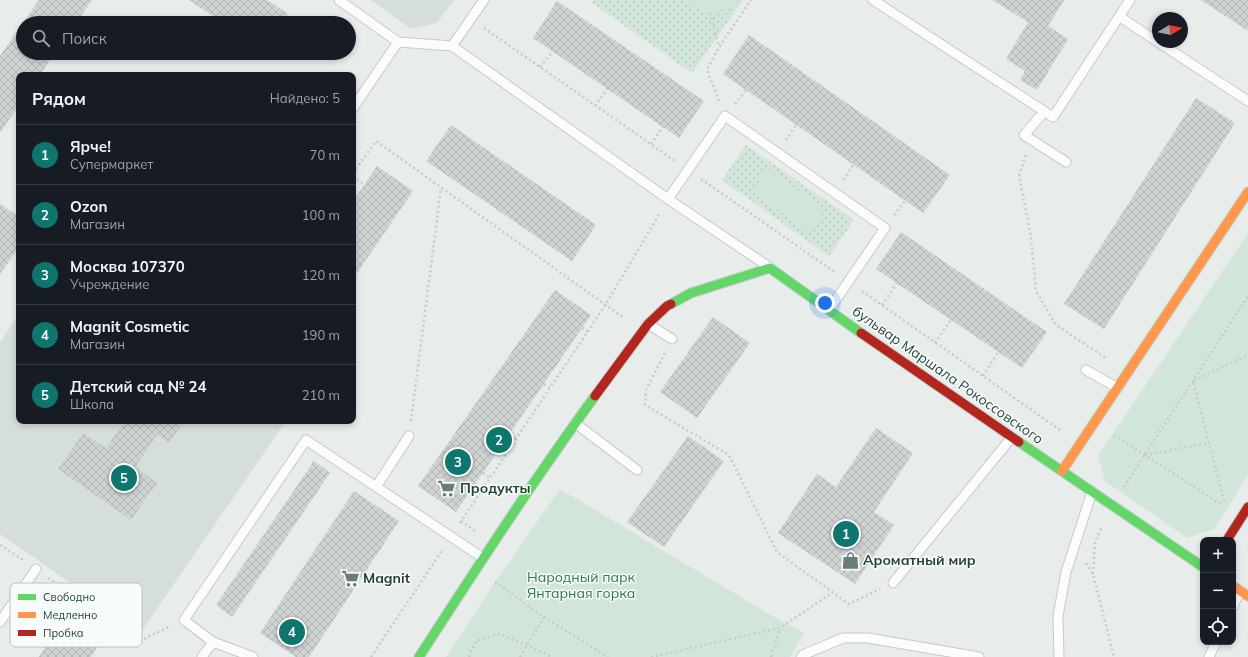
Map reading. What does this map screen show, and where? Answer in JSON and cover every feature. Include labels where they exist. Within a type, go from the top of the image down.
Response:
[{"type":"street","points":[[1062,471],[1248,192]]},
{"type":"street","points":[[419,657],[483,558],[575,424],[646,328],[667,306],[691,293],[770,268]]},
{"type":"street","name":"бульвар Маршала Рокоссовского","points":[[770,268],[1012,437],[1200,565]]},
{"type":"street","points":[[1229,537],[1248,507]]},
{"type":"lane","points":[[339,0],[398,42],[452,46],[668,199],[770,268]]},
{"type":"lane","points":[[452,46],[484,0]]},
{"type":"lane","points":[[873,0],[1053,117],[1130,0]]},
{"type":"lane","points":[[1120,17],[1152,38]]},
{"type":"lane","points":[[356,104],[398,42]]},
{"type":"lane","points":[[1167,48],[1248,101]]},
{"type":"lane","points":[[1044,112],[1024,134],[1066,162]]},
{"type":"lane","points":[[668,199],[725,116],[885,228],[829,310]]},
{"type":"lane","points":[[646,328],[672,339]]},
{"type":"lane","points":[[1086,370],[1118,388]]},
{"type":"lane","points":[[575,424],[637,470]]},
{"type":"lane","points":[[376,487],[409,436]]},
{"type":"lane","points":[[893,583],[1012,437]]},
{"type":"lane","points":[[253,657],[213,642],[184,620],[306,440],[483,558]]},
{"type":"lane","points":[[1059,657],[1058,616],[1066,572],[1092,492]]},
{"type":"lane","points":[[27,583],[36,569]]},
{"type":"lane","points":[[0,622],[10,608]]},
{"type":"lane","points":[[801,657],[843,638],[868,638],[979,657]]},
{"type":"lane","points":[[202,657],[213,642]]},
{"type":"lane","points":[[1209,657],[1215,645]]},
{"type":"path","points":[[725,116],[706,70],[719,47],[751,0]]},
{"type":"path","points":[[710,14],[719,47]]},
{"type":"path","points":[[471,18],[1060,430]]},
{"type":"path","points":[[540,67],[552,51]]},
{"type":"path","points":[[595,106],[607,89]]},
{"type":"path","points":[[650,144],[663,127]]},
{"type":"path","points":[[1032,140],[1019,176],[1031,237],[1036,291],[1056,325],[1107,359]]},
{"type":"path","points":[[356,169],[376,141],[606,304],[646,328]]},
{"type":"path","points":[[356,178],[364,184]]},
{"type":"path","points":[[409,436],[442,188]]},
{"type":"path","points":[[371,657],[588,332],[668,199]]},
{"type":"path","points":[[882,305],[897,283]]},
{"type":"path","points":[[1093,574],[1095,542],[1112,505],[1248,296]]},
{"type":"path","points":[[935,343],[951,320]]},
{"type":"path","points":[[582,328],[588,332]]},
{"type":"path","points":[[672,339],[646,390],[645,405],[729,455],[777,552],[849,604],[893,583]]},
{"type":"path","points":[[983,376],[998,352]]},
{"type":"path","points":[[1193,381],[1248,355]]},
{"type":"path","points":[[1095,423],[1226,507],[1193,381]]},
{"type":"path","points":[[544,384],[550,388]]},
{"type":"path","points":[[509,435],[516,439]]},
{"type":"path","points":[[1144,455],[1209,443]]},
{"type":"path","points":[[483,473],[490,478]]},
{"type":"path","points":[[1075,543],[1093,574],[1114,657]]},
{"type":"path","points":[[0,545],[57,583]]},
{"type":"path","points":[[491,577],[544,617],[608,657]]},
{"type":"path","points":[[651,657],[780,628],[833,592]]},
{"type":"path","points":[[6,614],[10,617]]},
{"type":"path","points":[[520,657],[544,617]]},
{"type":"path","points":[[142,640],[184,620]]},
{"type":"path","points":[[771,657],[780,628]]},
{"type":"path","points":[[469,657],[476,641],[499,634],[528,645],[552,657]]},
{"type":"shaded area","points":[[371,0],[454,0],[437,23],[411,29]]},
{"type":"shaded area","points":[[16,318],[16,424],[284,424],[142,631],[142,583],[70,583],[0,534],[0,342]]},
{"type":"green space","points":[[594,0],[743,0],[692,73],[592,3]]},
{"type":"green space","points":[[688,0],[738,0],[734,7],[710,13],[691,5]]},
{"type":"green space","points":[[746,145],[854,220],[829,256],[722,180]]},
{"type":"green space","points":[[768,169],[825,209],[809,232],[752,192]]},
{"type":"green space","points":[[1248,233],[1248,475],[1214,529],[1187,538],[1105,481],[1098,456]]},
{"type":"green space","name":"Народный парк Янтарная горка","points":[[560,489],[786,624],[804,633],[790,657],[446,657],[495,582]]},
{"type":"building","points":[[39,0],[92,0],[81,16],[28,16]]},
{"type":"building","points":[[189,0],[267,0],[288,14],[286,16],[213,16]]},
{"type":"building","points":[[992,0],[1064,0],[1048,26],[1068,39],[1037,90],[1020,80],[1025,71],[1006,59],[1028,22]]},
{"type":"building","points":[[1201,0],[1248,0],[1248,31],[1239,25]]},
{"type":"building","points":[[557,1],[704,101],[679,138],[533,38]]},
{"type":"building","points":[[16,33],[16,60],[50,60],[42,72],[16,72],[16,109],[0,133],[0,56]]},
{"type":"building","points":[[749,35],[950,175],[923,213],[723,74]]},
{"type":"building","points":[[1196,98],[1235,123],[1104,329],[1064,304]]},
{"type":"building","points":[[451,125],[596,225],[572,261],[426,161]]},
{"type":"building","points":[[377,166],[413,191],[356,275],[356,197]]},
{"type":"building","points":[[0,204],[16,215],[16,251],[0,274]]},
{"type":"building","points":[[901,232],[1047,332],[1022,368],[876,269]]},
{"type":"building","points":[[555,290],[591,315],[456,512],[418,486]]},
{"type":"building","points":[[713,317],[750,343],[697,418],[660,392]]},
{"type":"building","points":[[123,424],[182,424],[169,443],[157,435],[135,467],[157,483],[131,520],[58,469],[83,433],[106,448]]},
{"type":"building","points":[[876,428],[913,453],[874,512],[894,525],[855,584],[778,533],[817,474],[836,487]]},
{"type":"building","points":[[688,436],[724,461],[664,547],[627,522]]},
{"type":"building","points":[[314,461],[330,473],[232,617],[216,605]]},
{"type":"building","points":[[354,491],[399,521],[309,657],[296,657],[260,633]]},
{"type":"building","points":[[45,647],[97,647],[91,657],[39,657]]},
{"type":"traffic: fast","points":[[671,304],[691,293],[770,268],[861,333]]},
{"type":"traffic: fast","points":[[419,657],[483,558],[595,396]]},
{"type":"traffic: fast","points":[[1019,442],[1200,565]]},
{"type":"traffic: slow","points":[[1062,471],[1248,192]]},
{"type":"traffic: slow","points":[[1236,588],[1248,596]]},
{"type":"traffic: jam","points":[[595,396],[648,324],[671,304]]},
{"type":"traffic: jam","points":[[861,333],[1019,442]]},
{"type":"traffic: jam","points":[[1229,537],[1248,507]]},
{"type":"place","name":"Ozon","points":[[499,440]]},
{"type":"place","name":"Москва 107370","points":[[458,462]]},
{"type":"place","name":"Детский сад № 24","points":[[124,478]]},
{"type":"place","name":"Продукты","points":[[447,488]]},
{"type":"place","name":"Ярче!","points":[[846,534]]},
{"type":"place","name":"Ароматный мир","points":[[850,560]]},
{"type":"place","name":"Magnit","points":[[350,578]]},
{"type":"place","name":"Magnit Cosmetic","points":[[292,632]]}]
